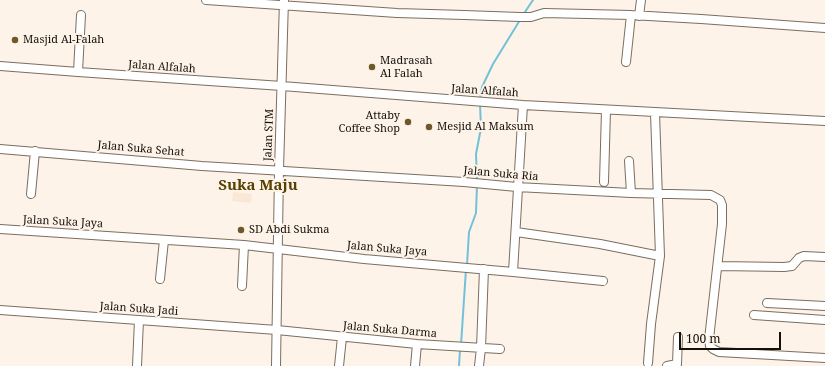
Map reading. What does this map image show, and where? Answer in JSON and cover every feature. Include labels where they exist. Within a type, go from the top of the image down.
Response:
[{"type":"street","points":[[206,0],[284,3],[397,13],[520,17],[531,17],[544,13],[630,15],[825,28]]},
{"type":"street","points":[[640,16],[641,0]]},
{"type":"street","name":"Jalan STM","points":[[276,366],[279,249],[279,170],[284,3]]},
{"type":"street","points":[[78,72],[81,15]]},
{"type":"street","points":[[626,62],[630,15]]},
{"type":"street","name":"Jalan Alfalah","points":[[0,66],[523,105],[825,122]]},
{"type":"street","points":[[513,272],[523,105]]},
{"type":"street","points":[[604,182],[606,110]]},
{"type":"street","points":[[648,363],[660,256],[655,113]]},
{"type":"street","name":"Jalan Suka Sehat","points":[[0,149],[202,166],[279,170]]},
{"type":"street","points":[[31,194],[35,151]]},
{"type":"street","points":[[629,161],[631,193]]},
{"type":"street","name":"Jalan Suka Ria","points":[[279,170],[518,187],[631,193],[711,195],[720,200],[722,205],[722,224],[718,266]]},
{"type":"street","name":"Jalan Suka Jaya","points":[[0,229],[244,245],[364,259],[603,281]]},
{"type":"street","points":[[516,232],[600,244],[660,256]]},
{"type":"street","points":[[160,279],[164,240]]},
{"type":"street","points":[[242,286],[244,245]]},
{"type":"street","points":[[825,257],[804,256],[799,258],[792,266],[784,267],[718,266],[709,339],[710,346],[718,352],[825,358]]},
{"type":"street","points":[[479,366],[484,269]]},
{"type":"street","points":[[768,303],[825,306]]},
{"type":"street","name":"Jalan Suka Jadi","points":[[0,310],[277,330]]},
{"type":"street","points":[[754,315],[825,320]]},
{"type":"street","points":[[137,366],[139,320]]},
{"type":"street","name":"Jalan Suka Darma","points":[[277,330],[418,344],[500,349]]},
{"type":"street","points":[[339,366],[342,337]]},
{"type":"street","points":[[667,366],[676,364],[678,337]]},
{"type":"street","points":[[415,366],[418,344]]},
{"type":"shaded area","points":[[233,192],[252,194],[251,203],[232,201]]},
{"type":"waterway","points":[[523,15],[533,0]]},
{"type":"waterway","points":[[480,99],[482,87],[493,64],[520,20]]},
{"type":"waterway","points":[[477,181],[476,154],[481,128],[480,104]]},
{"type":"waterway","points":[[467,265],[469,232],[476,213],[477,185]]},
{"type":"waterway","points":[[461,345],[466,269]]},
{"type":"waterway","points":[[459,366],[460,349]]},
{"type":"place","name":"Masjid Al-Falah","points":[[15,40]]},
{"type":"place","name":"Madrasah Al Falah","points":[[372,67]]},
{"type":"place","name":"Attaby Coffee Shop","points":[[408,122]]},
{"type":"place","name":"Mesjid Al Maksum","points":[[429,127]]},
{"type":"place","name":"SD Abdi Sukma","points":[[241,230]]},
{"type":"district","name":"Suka Maju","points":[[258,186]]}]
